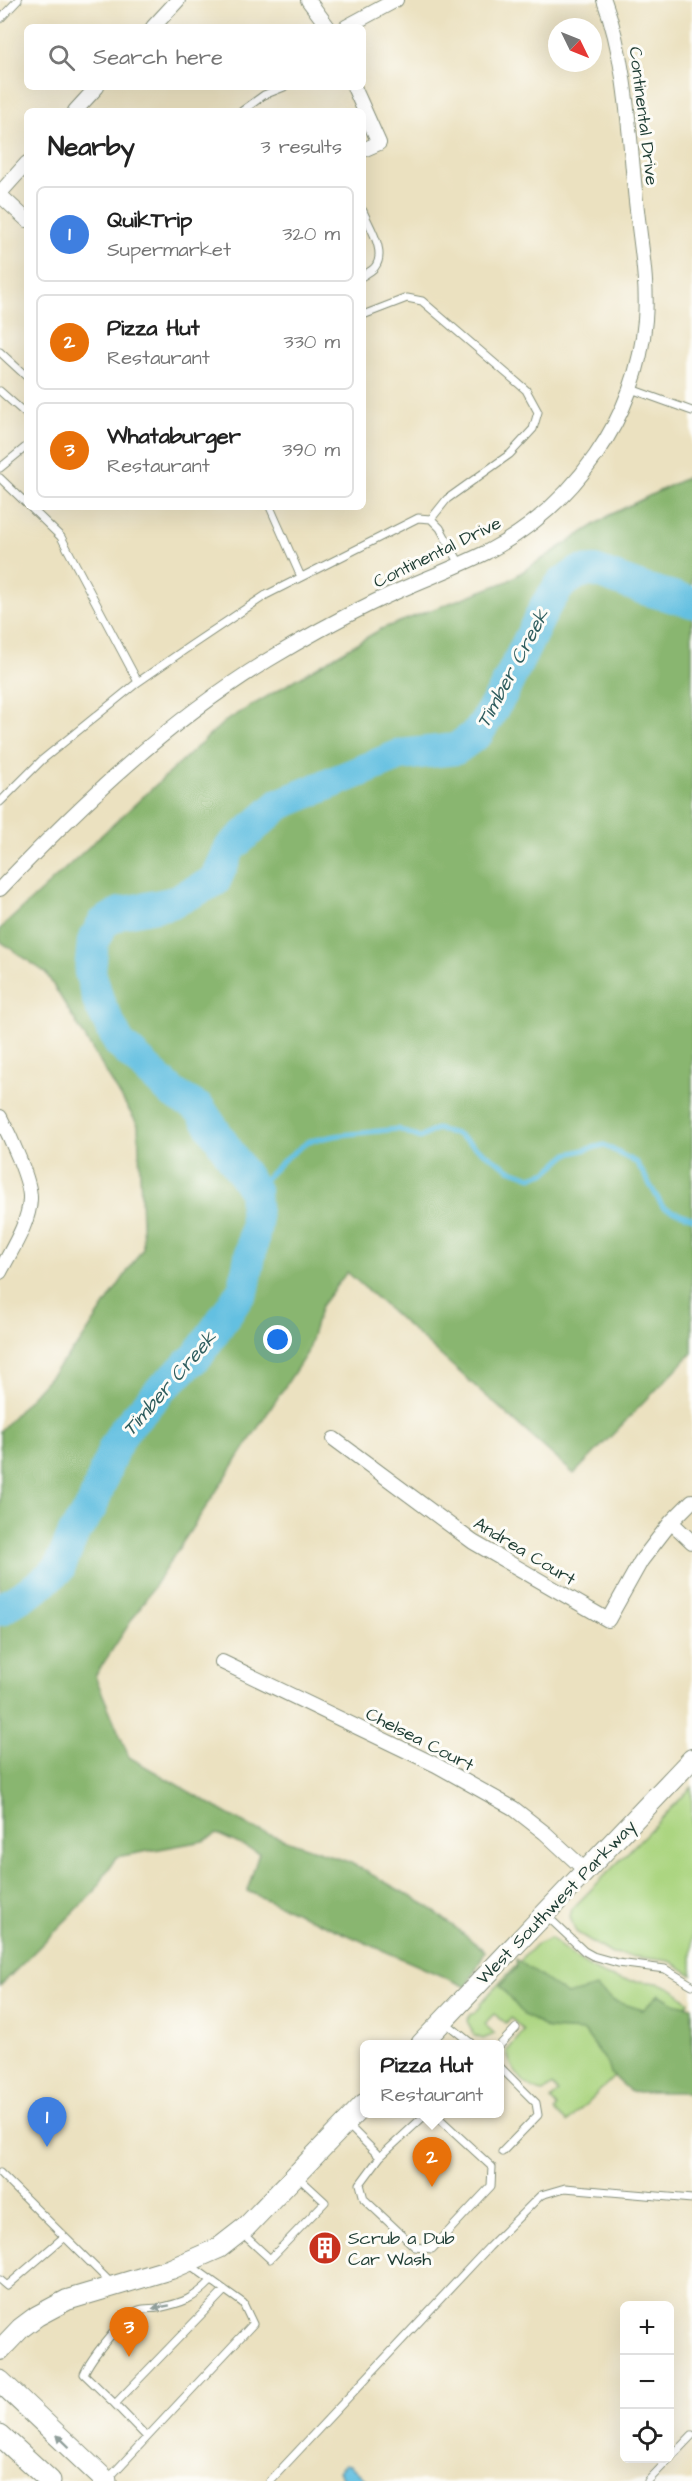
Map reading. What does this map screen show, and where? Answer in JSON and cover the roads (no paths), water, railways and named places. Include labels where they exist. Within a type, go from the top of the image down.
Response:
[{"type":"main road","points":[[0,2381],[106,2481]]},
{"type":"main road","points":[[0,2434],[50,2481]]},
{"type":"street","points":[[156,24],[178,0]]},
{"type":"street","points":[[308,0],[326,24]]},
{"type":"street","points":[[352,24],[396,0]]},
{"type":"street","name":"Continental Drive","points":[[0,889],[85,802],[191,713],[266,661],[340,618],[489,551],[523,530],[563,495],[603,445],[631,389],[643,332],[646,287],[621,65],[604,0]]},
{"type":"street","points":[[78,108],[95,90]]},
{"type":"street","points":[[355,90],[363,108]]},
{"type":"street","points":[[366,114],[379,143],[366,149]]},
{"type":"street","points":[[24,167],[0,194],[24,217]]},
{"type":"street","points":[[0,1117],[15,1145],[30,1198],[25,1221],[0,1272]]},
{"type":"street","name":"Andrea Court","points":[[334,1438],[473,1542],[608,1620],[641,1561],[671,1522]]},
{"type":"street","points":[[692,1501],[671,1522],[692,1542]]},
{"type":"street","name":"Chelsea Court","points":[[222,1662],[436,1765],[513,1808],[586,1871]]},
{"type":"street","name":"West Southwest Parkway","points":[[425,2040],[692,1759]]},
{"type":"street","points":[[0,2350],[21,2328],[52,2307],[67,2300],[188,2263],[219,2248],[240,2232],[360,2108]]},
{"type":"lane","points":[[0,19],[18,0]]},
{"type":"lane","points":[[246,108],[264,95],[276,90]]},
{"type":"lane","points":[[366,218],[379,249],[379,258],[375,268],[366,274]]},
{"type":"lane","points":[[366,314],[407,298],[422,301],[526,390],[538,412],[533,429],[510,454],[447,499],[431,519]]},
{"type":"lane","points":[[0,352],[24,373]]},
{"type":"lane","points":[[631,389],[692,411]]},
{"type":"lane","points":[[0,391],[24,412]]},
{"type":"lane","points":[[0,468],[24,448]]},
{"type":"lane","points":[[0,478],[24,502]]},
{"type":"lane","points":[[32,510],[61,537],[138,682]]},
{"type":"lane","points":[[271,510],[301,577]]},
{"type":"lane","points":[[0,802],[42,760],[138,682],[266,595],[418,518],[431,519],[440,528],[460,564]]},
{"type":"lane","points":[[545,1915],[584,1951],[593,1956],[618,1963],[665,1969],[692,1985]]},
{"type":"lane","points":[[443,2021],[467,2040]]},
{"type":"lane","points":[[504,2042],[516,2028]]},
{"type":"lane","points":[[502,2152],[538,2115],[536,2103],[504,2071]]},
{"type":"lane","points":[[422,2118],[380,2157],[360,2184],[363,2199],[415,2247],[432,2248],[491,2186],[492,2167],[439,2118]]},
{"type":"lane","points":[[346,2123],[380,2157]]},
{"type":"lane","points":[[0,2173],[113,2285]]},
{"type":"lane","points":[[240,2232],[270,2259],[325,2202],[296,2175]]},
{"type":"lane","points":[[270,2481],[541,2195],[565,2188],[692,2199]]},
{"type":"lane","points":[[0,2280],[7,2286],[64,2237]]},
{"type":"lane","points":[[106,2481],[253,2324],[243,2303],[188,2263]]},
{"type":"lane","points":[[147,2437],[84,2374],[88,2364],[129,2317],[139,2310],[181,2303],[198,2295],[211,2281]]},
{"type":"lane","points":[[115,2404],[225,2290]]},
{"type":"lane","points":[[648,2481],[692,2435]]},
{"type":"water","points":[[345,2464],[350,2465],[367,2481],[345,2481],[338,2471]]},
{"type":"waterway","name":"Timber Creek","points":[[0,1610],[35,1588],[59,1569],[74,1533],[92,1506],[113,1450],[124,1430],[163,1387],[198,1355],[244,1288],[256,1224],[254,1190],[200,1109],[174,1094],[119,1043],[99,1003],[90,972],[93,941],[103,923],[120,913],[171,903],[215,881],[230,848],[280,804],[400,755],[456,749],[478,733],[502,694],[546,605],[561,584],[579,572],[595,571],[644,589],[692,602]]},
{"type":"waterway","points":[[254,1190],[285,1159],[309,1141],[340,1135],[398,1129],[420,1138],[436,1129],[456,1134],[509,1169],[531,1177],[547,1172],[568,1154],[604,1145],[637,1163],[663,1207],[692,1218]]},
{"type":"place","name":"QuikTrip","points":[[47,2147]]},
{"type":"place","name":"Pizza Hut","points":[[432,2187]]},
{"type":"place","name":"Scrub a Dub Car Wash","points":[[325,2248]]},
{"type":"place","name":"Whataburger","points":[[129,2357]]}]
